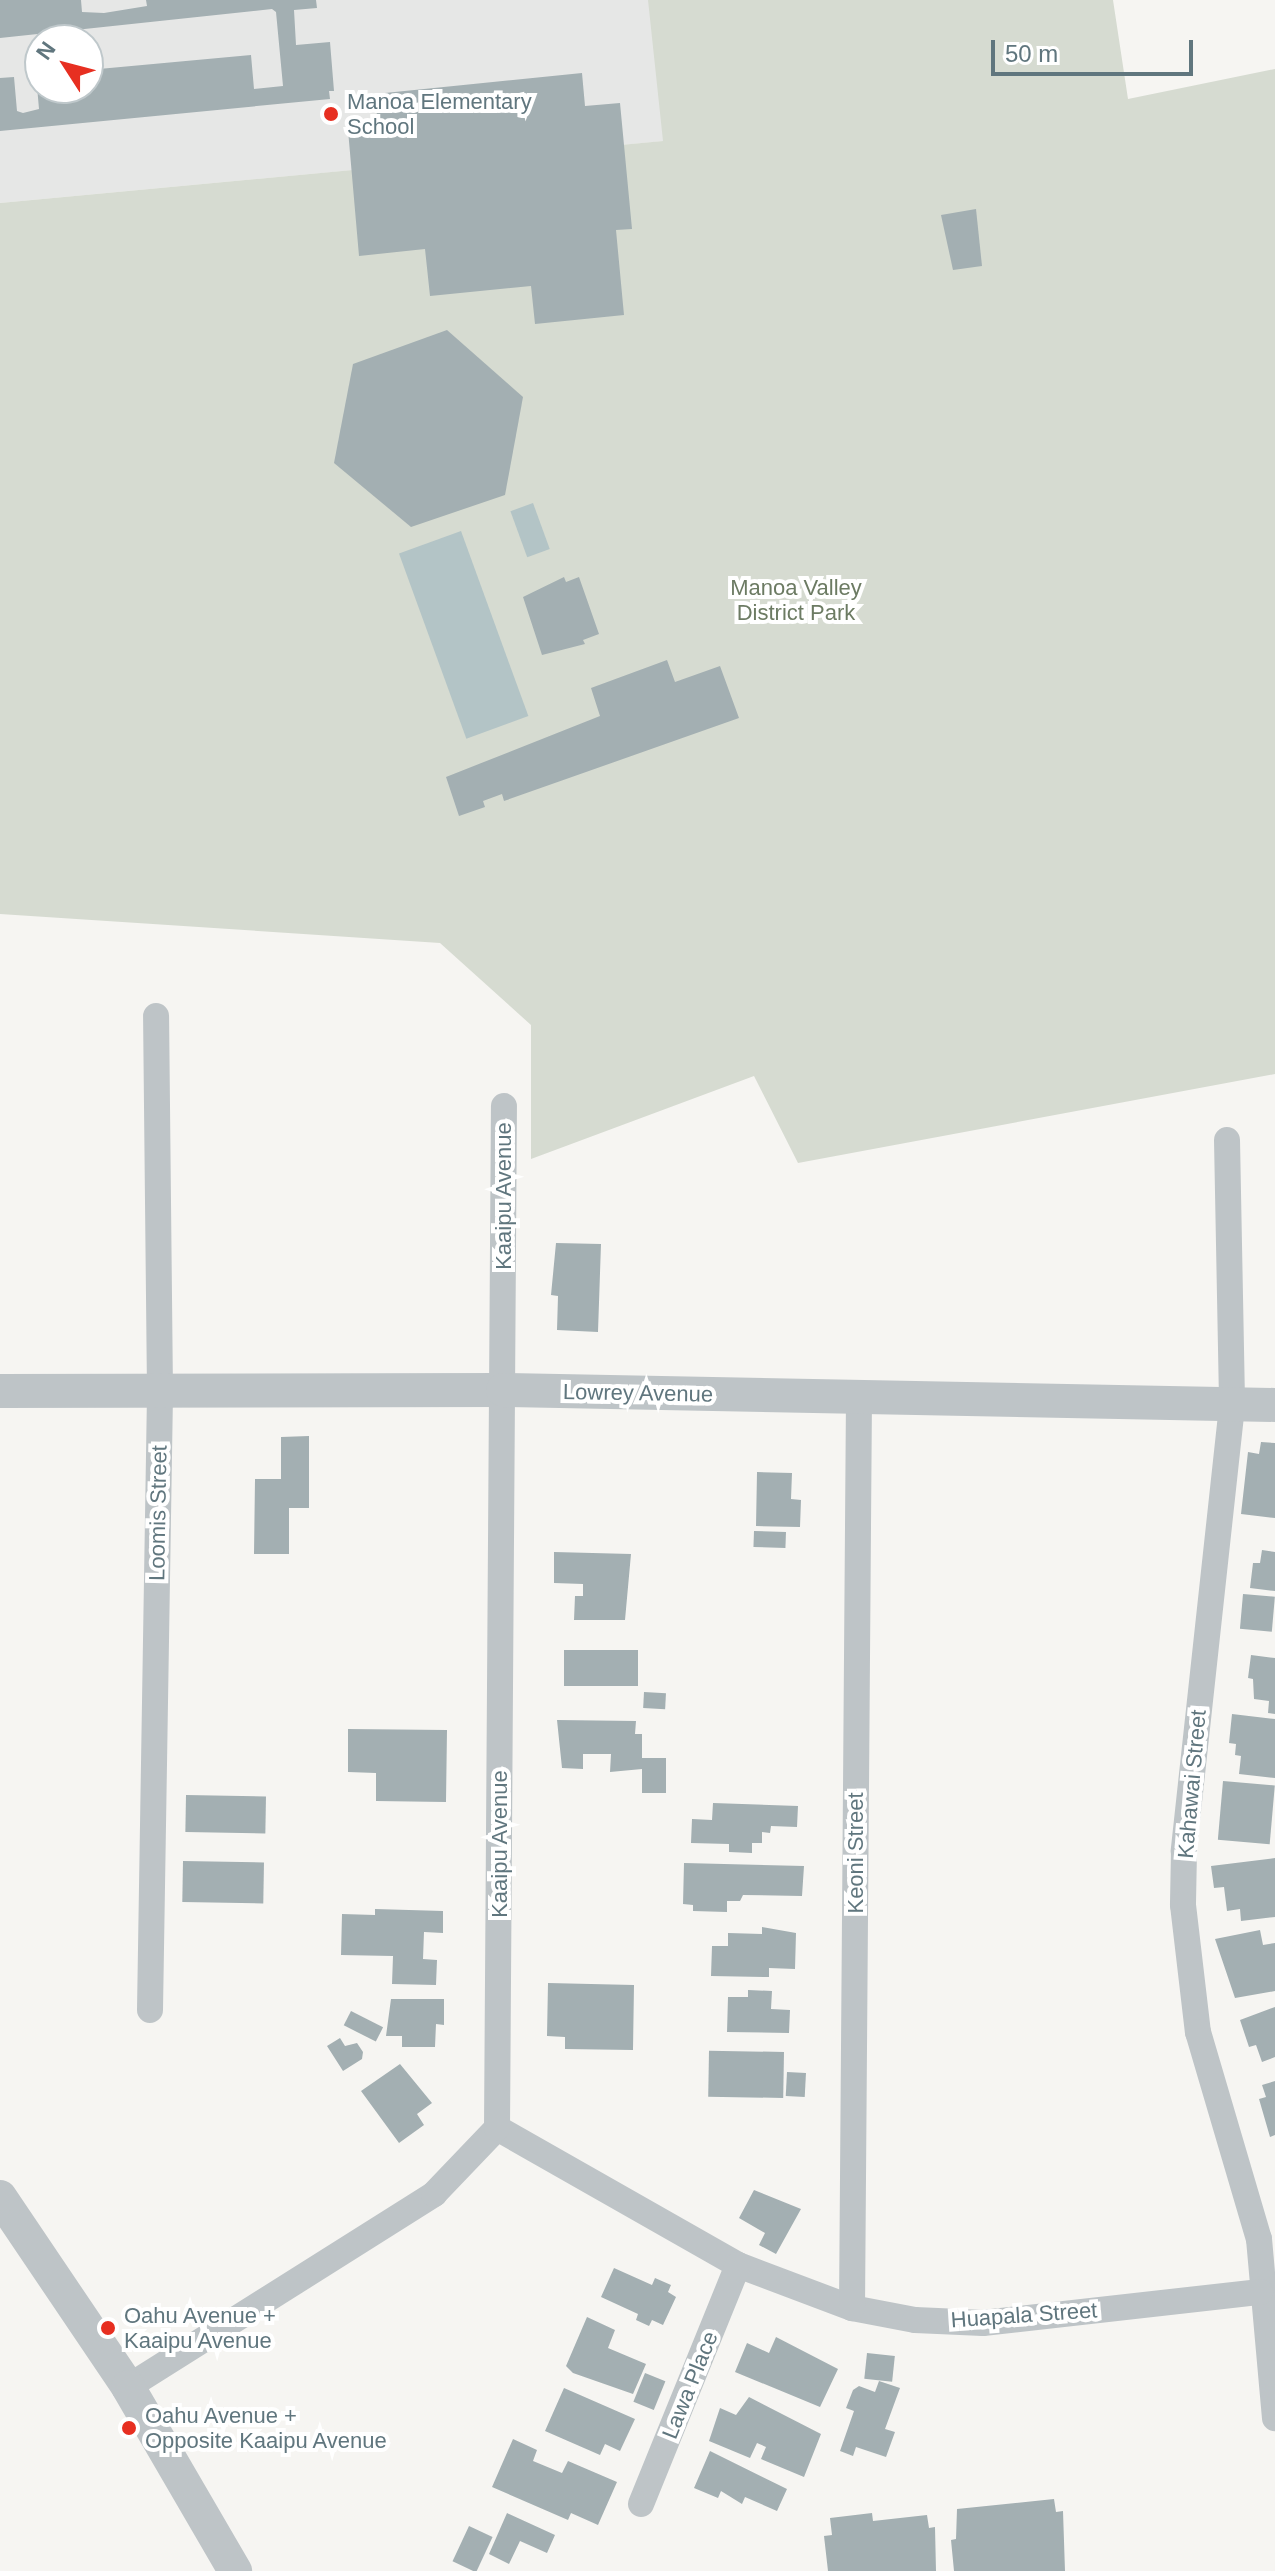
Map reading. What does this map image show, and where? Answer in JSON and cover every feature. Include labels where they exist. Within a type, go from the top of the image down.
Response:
[{"type":"street","name":"Loomis Street","points":[[150,2010],[160,1392],[156,1016]]},
{"type":"street","name":"Kaaipu Avenue","points":[[497,2128],[504,1106]]},
{"type":"street","name":"Kahawai Street","points":[[1227,1140],[1232,1406],[1187,1820],[1183,1905],[1198,2032],[1267,2240],[1260,2292],[1275,2418]]},
{"type":"street","name":"Lowrey Avenue","points":[[0,1391],[503,1390],[1275,1405]]},
{"type":"street","name":"Keoni Street","points":[[852,2308],[859,1399]]},
{"type":"street","name":"Huapala Street","points":[[497,2128],[738,2265],[852,2308],[915,2320],[983,2323],[1260,2292]]},
{"type":"street","points":[[128,2387],[434,2194],[497,2128]]},
{"type":"street","points":[[0,2197],[128,2387],[235,2571]]},
{"type":"street","name":"Lawa Place","points":[[641,2504],[738,2265]]},
{"type":"shaded area","name":"Manoa Elementary School","points":[[0,0],[649,0],[664,141],[0,203]]},
{"type":"shaded area","points":[[533,503],[550,549],[527,557],[510,511]]},
{"type":"shaded area","points":[[461,531],[528,716],[466,739],[399,554]]},
{"type":"green space","name":"Manoa Valley District Park","points":[[648,0],[1113,0],[1128,99],[1275,69],[1275,1074],[798,1163],[754,1076],[531,1159],[531,1025],[440,943],[0,914],[0,203],[663,141]]},
{"type":"building","points":[[0,0],[81,0],[82,12],[104,13],[147,6],[146,0],[316,0],[317,8],[294,10],[296,45],[330,42],[334,91],[329,91],[330,99],[0,131],[0,78],[14,77],[17,111],[23,113],[39,109],[39,104],[104,104],[104,69],[251,55],[254,89],[283,86],[276,12],[272,9],[104,27],[104,24],[24,24],[24,35],[0,38]]},
{"type":"building","points":[[582,73],[585,106],[620,103],[632,229],[616,230],[624,315],[535,324],[531,286],[430,296],[425,249],[359,256],[348,130],[378,127],[375,94]]},
{"type":"building","points":[[976,209],[982,266],[953,270],[941,215]]},
{"type":"building","points":[[447,330],[523,397],[505,495],[411,527],[334,463],[353,364]]},
{"type":"building","points":[[564,577],[566,582],[579,577],[599,634],[583,640],[585,644],[542,655],[523,597]]},
{"type":"building","points":[[667,660],[675,682],[720,666],[739,718],[504,801],[502,794],[483,801],[485,807],[459,816],[446,777],[600,716],[591,688]]},
{"type":"building","points":[[556,1243],[601,1244],[598,1332],[557,1330],[558,1296],[551,1295]]},
{"type":"building","points":[[309,1436],[309,1508],[289,1508],[289,1554],[254,1554],[255,1479],[281,1479],[281,1437]]},
{"type":"building","points":[[1261,1442],[1275,1443],[1275,1518],[1241,1514],[1248,1452],[1259,1454]]},
{"type":"building","points":[[757,1472],[792,1473],[791,1499],[801,1500],[800,1527],[756,1526]]},
{"type":"building","points":[[754,1531],[786,1532],[785,1548],[753,1547]]},
{"type":"building","points":[[1262,1550],[1275,1552],[1275,1591],[1250,1588],[1253,1563],[1260,1563]]},
{"type":"building","points":[[554,1552],[631,1554],[625,1620],[574,1620],[575,1596],[583,1596],[583,1584],[554,1583]]},
{"type":"building","points":[[1243,1594],[1275,1597],[1272,1632],[1240,1629]]},
{"type":"building","points":[[564,1650],[638,1650],[638,1686],[564,1686]]},
{"type":"building","points":[[1251,1655],[1275,1658],[1275,1714],[1268,1713],[1269,1701],[1254,1699],[1253,1679],[1248,1678]]},
{"type":"building","points":[[644,1692],[666,1693],[665,1709],[643,1708]]},
{"type":"building","points":[[1232,1714],[1275,1719],[1275,1778],[1239,1774],[1241,1756],[1235,1755],[1236,1744],[1229,1743]]},
{"type":"building","points":[[557,1720],[636,1721],[635,1734],[642,1734],[642,1758],[666,1758],[666,1793],[642,1793],[642,1769],[610,1772],[611,1754],[583,1754],[583,1769],[562,1768]]},
{"type":"building","points":[[348,1729],[447,1730],[446,1802],[376,1801],[376,1773],[348,1772]]},
{"type":"building","points":[[1223,1781],[1275,1786],[1270,1844],[1218,1840]]},
{"type":"building","points":[[186,1795],[266,1796],[265,1833],[185,1832]]},
{"type":"building","points":[[713,1803],[798,1806],[797,1827],[771,1826],[770,1833],[762,1832],[762,1843],[752,1843],[752,1853],[729,1852],[729,1844],[691,1843],[692,1819],[712,1820]]},
{"type":"building","points":[[1275,1858],[1275,1917],[1241,1921],[1240,1909],[1227,1911],[1224,1887],[1214,1888],[1211,1866]]},
{"type":"building","points":[[183,1861],[264,1862],[263,1903],[182,1902]]},
{"type":"building","points":[[684,1863],[804,1866],[802,1896],[743,1895],[740,1901],[727,1901],[727,1912],[693,1911],[693,1905],[683,1904]]},
{"type":"building","points":[[375,1909],[443,1911],[443,1933],[424,1932],[423,1959],[437,1960],[436,1985],[392,1984],[393,1956],[341,1955],[342,1914],[375,1915]]},
{"type":"building","points":[[762,1927],[796,1933],[795,1969],[769,1968],[769,1977],[711,1976],[712,1946],[728,1946],[728,1933],[762,1934]]},
{"type":"building","points":[[1260,1930],[1263,1945],[1275,1943],[1275,1991],[1235,1998],[1215,1939]]},
{"type":"building","points":[[548,1983],[634,1985],[633,2050],[565,2049],[565,2037],[547,2036]]},
{"type":"building","points":[[748,1990],[772,1991],[771,2009],[790,2010],[789,2033],[727,2032],[728,1997],[748,1997]]},
{"type":"building","points":[[391,1999],[444,1999],[444,2025],[436,2024],[435,2047],[402,2047],[402,2036],[386,2036]]},
{"type":"building","points":[[1275,2007],[1275,2057],[1262,2062],[1256,2045],[1249,2047],[1240,2020]]},
{"type":"building","points":[[351,2011],[383,2027],[376,2042],[344,2025]]},
{"type":"building","points":[[340,2038],[345,2046],[357,2043],[363,2052],[362,2059],[343,2071],[327,2046]]},
{"type":"building","points":[[709,2051],[784,2052],[783,2098],[708,2097]]},
{"type":"building","points":[[400,2064],[432,2103],[417,2114],[424,2125],[399,2143],[361,2091]]},
{"type":"building","points":[[787,2072],[806,2073],[805,2097],[786,2096]]},
{"type":"building","points":[[1275,2081],[1275,2135],[1270,2137],[1259,2099],[1266,2097],[1262,2085]]},
{"type":"building","points":[[754,2190],[801,2209],[776,2254],[759,2245],[765,2233],[739,2218]]},
{"type":"building","points":[[614,2268],[652,2285],[655,2278],[671,2285],[668,2292],[676,2297],[663,2325],[652,2320],[649,2326],[636,2320],[638,2314],[601,2297]]},
{"type":"building","points":[[587,2317],[615,2330],[608,2348],[646,2364],[633,2394],[573,2373],[566,2366]]},
{"type":"building","points":[[776,2337],[838,2369],[820,2407],[735,2372],[747,2343],[769,2353]]},
{"type":"building","points":[[867,2353],[895,2356],[892,2382],[864,2379]]},
{"type":"building","points":[[645,2373],[665,2381],[654,2410],[633,2402]]},
{"type":"building","points":[[879,2381],[900,2388],[885,2429],[895,2432],[886,2457],[856,2447],[853,2456],[840,2451],[854,2411],[846,2408],[853,2390],[859,2386],[875,2392]]},
{"type":"building","points":[[564,2388],[635,2419],[620,2451],[605,2444],[600,2455],[545,2431]]},
{"type":"building","points":[[749,2397],[821,2434],[804,2477],[761,2459],[766,2447],[757,2443],[750,2458],[709,2441],[720,2408],[736,2415]]},
{"type":"building","points":[[513,2439],[537,2450],[533,2461],[562,2473],[568,2461],[617,2482],[598,2525],[571,2513],[568,2520],[492,2487]]},
{"type":"building","points":[[710,2451],[787,2489],[777,2511],[745,2497],[742,2504],[721,2491],[718,2498],[694,2488]]},
{"type":"building","points":[[1054,2499],[1056,2512],[1063,2511],[1065,2571],[954,2571],[951,2540],[956,2539],[957,2509]]},
{"type":"building","points":[[507,2513],[555,2535],[547,2553],[520,2541],[509,2564],[489,2554]]},
{"type":"building","points":[[872,2513],[873,2521],[927,2515],[929,2528],[935,2527],[936,2571],[828,2571],[824,2536],[832,2535],[830,2518]]},
{"type":"building","points":[[469,2526],[493,2537],[477,2571],[453,2561]]},
{"type":"place","name":"Manoa Elementary School","points":[[331,114]]},
{"type":"place","name":"Oahu Avenue + Kaaipu Avenue","points":[[108,2328]]},
{"type":"place","name":"Oahu Avenue + Opposite Kaaipu Avenue","points":[[129,2428]]}]
